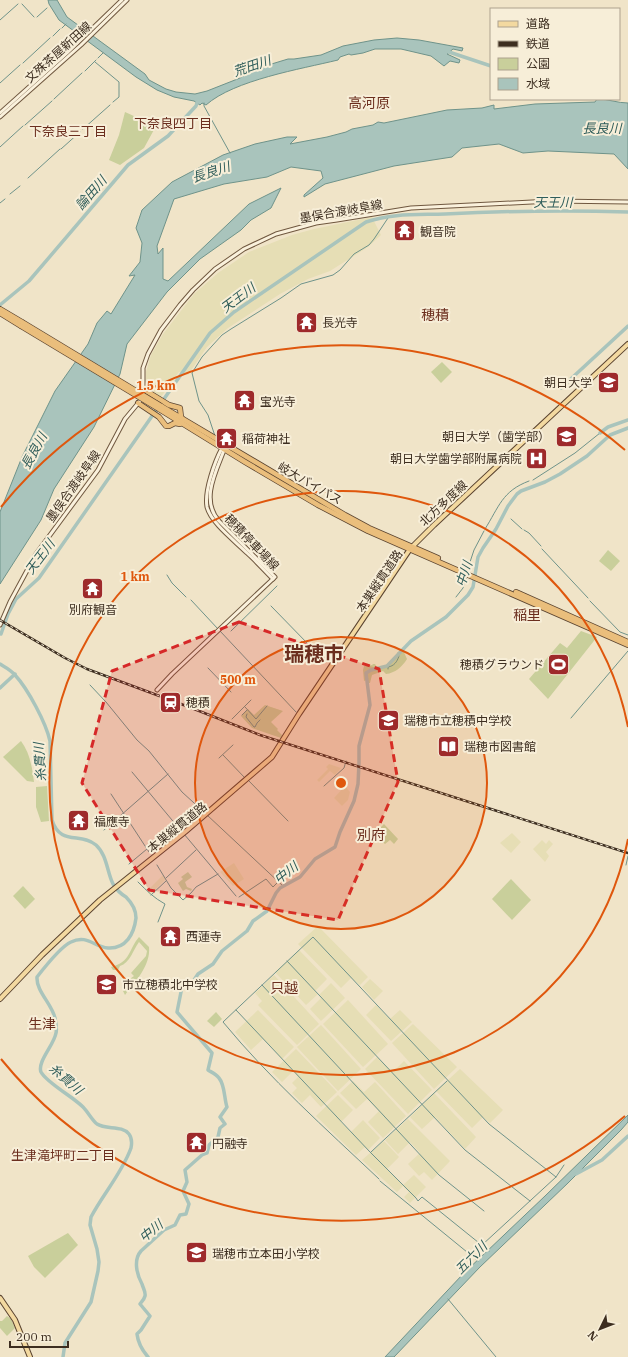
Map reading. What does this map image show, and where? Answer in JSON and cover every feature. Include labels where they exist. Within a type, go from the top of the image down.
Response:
[{"type":"highway","name":"岐大バイパス","points":[[0,309],[22,324]]},
{"type":"highway","name":"岐大バイパス","points":[[0,313],[22,324],[161,405],[224,448]]},
{"type":"highway","points":[[143,391],[161,405],[170,418],[172,424]]},
{"type":"highway","points":[[139,402],[161,418],[166,426],[176,423],[190,428]]},
{"type":"highway","points":[[161,405],[180,408],[181,416],[184,420]]},
{"type":"highway","name":"岐大バイパス","points":[[161,405],[190,428],[369,528],[628,645]]},
{"type":"highway","points":[[169,411],[177,414],[181,411]]},
{"type":"highway","name":"岐大バイパス","points":[[485,580],[628,642]]},
{"type":"main road","name":"文殊茶屋新田線","points":[[120,5],[122,0]]},
{"type":"main road","name":"文殊茶屋新田線","points":[[0,117],[127,0]]},
{"type":"main road","name":"文殊茶屋新田線","points":[[0,113],[79,44]]},
{"type":"main road","name":"墨俣合渡岐阜線","points":[[143,391],[144,363],[153,344],[168,320],[193,290],[215,269],[233,256],[254,243],[276,234],[316,223],[417,207],[550,201],[628,202]]},
{"type":"main road","name":"北方多度線","points":[[411,548],[628,344]]},
{"type":"main road","name":"墨俣合渡岐阜線","points":[[0,625],[10,602],[36,554],[98,470],[125,419],[139,402]]},
{"type":"main road","name":"穂積停車場線","points":[[157,690],[274,578],[212,511],[210,493],[224,448]]},
{"type":"main road","name":"本巣縦貫道路","points":[[0,1000],[49,948],[105,897],[191,828],[273,758],[411,548]]},
{"type":"main road","points":[[0,1298],[14,1320],[30,1357]]},
{"type":"highlighted area","points":[[239,622],[379,669],[398,782],[338,920],[149,890],[82,783],[112,671]]},
{"type":"shaded area","points":[[372,217],[381,235],[368,247],[330,271],[308,279],[280,294],[228,328],[207,347],[188,375],[179,372],[161,397],[146,386],[146,372],[151,355],[163,334],[194,294],[218,273],[249,252],[292,235]]},
{"type":"shaded area","points":[[329,764],[341,768],[335,775],[330,771],[319,782],[317,780],[328,769],[326,767]]},
{"type":"shaded area","points":[[345,786],[350,792],[348,800],[342,806],[334,798]]},
{"type":"shaded area","points":[[512,833],[521,842],[511,853],[500,843]]},
{"type":"shaded area","points":[[542,840],[546,844],[549,840],[553,844],[546,852],[549,856],[545,862],[533,849]]},
{"type":"shaded area","points":[[234,863],[244,879],[233,886],[220,872]]},
{"type":"shaded area","points":[[163,875],[166,879],[150,895],[147,891]]},
{"type":"shaded area","points":[[318,926],[368,977],[360,985],[351,978],[341,988],[298,944]]},
{"type":"shaded area","points":[[299,950],[327,979],[315,991],[318,994],[306,1005],[275,972]]},
{"type":"shaded area","points":[[274,975],[319,1024],[297,1045],[258,1005],[262,1001],[255,993]]},
{"type":"shaded area","points":[[370,979],[383,991],[374,1000],[362,987]]},
{"type":"shaded area","points":[[331,983],[345,998],[321,1021],[310,1009],[321,998],[319,995]]},
{"type":"shaded area","points":[[348,1000],[388,1044],[363,1067],[323,1024]]},
{"type":"shaded area","points":[[376,1005],[390,1019],[400,1010],[412,1022],[391,1041],[366,1015]]},
{"type":"shaded area","points":[[258,1010],[294,1047],[282,1059],[263,1039],[251,1050],[235,1032]]},
{"type":"shaded area","points":[[413,1024],[457,1067],[434,1089],[392,1043]]},
{"type":"shaded area","points":[[321,1025],[361,1069],[338,1091],[297,1047]]},
{"type":"shaded area","points":[[296,1049],[337,1092],[321,1107],[310,1095],[302,1103],[292,1093],[297,1088],[292,1083],[298,1077],[293,1071],[282,1082],[272,1072]]},
{"type":"shaded area","points":[[377,1057],[393,1072],[404,1061],[432,1090],[408,1114],[365,1069]]},
{"type":"shaded area","points":[[460,1069],[503,1110],[490,1123],[483,1117],[472,1128],[436,1091]]},
{"type":"shaded area","points":[[353,1081],[364,1092],[375,1082],[406,1116],[383,1138],[368,1122],[379,1111],[367,1099],[356,1109],[340,1093]]},
{"type":"shaded area","points":[[434,1093],[476,1137],[465,1149],[435,1117],[422,1129],[410,1117]]},
{"type":"shaded area","points":[[338,1095],[353,1110],[341,1122],[351,1132],[363,1120],[380,1138],[368,1150],[365,1147],[356,1155],[316,1116]]},
{"type":"shaded area","points":[[408,1119],[450,1161],[432,1180],[424,1172],[419,1176],[408,1164],[420,1153],[410,1142],[398,1154],[385,1140]]},
{"type":"shaded area","points":[[384,1141],[399,1157],[387,1169],[403,1185],[414,1175],[426,1187],[410,1203],[404,1197],[409,1192],[403,1186],[397,1192],[362,1160]]},
{"type":"green space","points":[[125,112],[156,126],[144,148],[120,165],[109,160],[119,135]]},
{"type":"green space","points":[[442,362],[452,372],[441,383],[431,372]]},
{"type":"green space","points":[[608,550],[620,561],[611,571],[599,561]]},
{"type":"green space","name":"穂積グラウンド","points":[[581,631],[597,637],[548,699],[529,679],[560,643],[567,648]]},
{"type":"green space","points":[[403,650],[407,659],[398,669],[386,674],[383,671],[372,675],[370,683],[366,683],[366,680],[364,681],[364,666],[375,664],[378,669],[382,668],[392,662]]},
{"type":"green space","points":[[265,705],[283,711],[271,722],[283,736],[281,738],[252,728],[241,716],[248,709],[254,715]]},
{"type":"green space","points":[[21,741],[29,755],[34,782],[27,781],[3,757]]},
{"type":"green space","points":[[47,786],[49,821],[41,822],[36,807],[36,787]]},
{"type":"green space","points":[[384,824],[398,839],[394,844],[390,840],[385,844],[374,834]]},
{"type":"green space","points":[[188,872],[192,877],[185,882],[187,887],[192,889],[191,891],[186,889],[183,891],[178,883],[183,879],[181,877]]},
{"type":"green space","points":[[511,879],[531,900],[512,920],[492,899]]},
{"type":"green space","points":[[23,886],[35,899],[25,909],[13,896]]},
{"type":"green space","points":[[139,937],[149,947],[148,960],[142,973],[125,995],[123,991],[129,985],[127,981],[134,976],[131,973],[146,956],[147,951],[139,942],[129,959],[120,966],[118,970],[113,970],[111,967],[126,959]]},
{"type":"green space","points":[[216,1012],[222,1019],[214,1027],[207,1021]]},
{"type":"green space","points":[[68,1233],[78,1245],[45,1278],[34,1267],[28,1256]]},
{"type":"green space","points":[[7,1316],[11,1319],[15,1328],[7,1336],[0,1328],[0,1321]]},
{"type":"water","points":[[48,0],[57,0],[67,17],[145,74],[149,80],[166,89],[176,92],[195,94],[207,91],[240,78],[255,69],[288,59],[321,55],[343,46],[374,40],[397,38],[419,40],[463,48],[462,51],[453,49],[447,54],[460,60],[459,63],[450,61],[444,66],[431,56],[401,49],[375,49],[363,53],[349,54],[340,57],[338,60],[269,76],[250,82],[218,96],[206,105],[202,103],[200,105],[194,101],[174,97],[157,90],[136,77],[59,20]]},
{"type":"water","name":"長良川","points":[[596,100],[605,100],[628,103],[628,169],[614,154],[548,151],[523,153],[499,144],[462,148],[452,157],[394,166],[325,184],[304,197],[304,195],[323,178],[321,171],[291,167],[267,177],[224,184],[174,199],[157,246],[158,254],[163,248],[163,279],[168,281],[249,204],[281,188],[271,208],[251,220],[241,230],[200,259],[167,292],[127,344],[120,374],[94,427],[54,489],[41,520],[0,584],[0,512],[22,457],[55,391],[88,344],[97,323],[107,311],[111,314],[135,275],[129,276],[140,262],[142,243],[136,228],[142,210],[172,182],[223,155],[255,144],[287,137],[297,137],[290,144],[327,137],[352,129],[373,125],[378,122],[384,123],[447,110],[482,108],[494,105],[494,109],[535,104],[595,102]]},
{"type":"water","points":[[628,1115],[628,1122],[621,1130],[480,1267],[394,1357],[385,1357],[463,1274]]},
{"type":"waterway","points":[[0,20],[18,4]]},
{"type":"waterway","points":[[22,4],[34,17]]},
{"type":"waterway","points":[[37,17],[47,8]]},
{"type":"waterway","points":[[62,28],[66,24]]},
{"type":"waterway","points":[[53,36],[60,29]]},
{"type":"waterway","points":[[23,63],[50,38]]},
{"type":"waterway","name":"荒田川","points":[[446,51],[490,66]]},
{"type":"waterway","points":[[98,58],[103,53]]},
{"type":"waterway","points":[[85,71],[96,60]]},
{"type":"waterway","points":[[95,62],[119,82],[119,97],[113,102]]},
{"type":"waterway","points":[[0,83],[20,65]]},
{"type":"waterway","points":[[54,99],[82,73]]},
{"type":"waterway","name":"論田川","points":[[0,305],[29,281],[128,165],[168,136],[196,106],[198,100]]},
{"type":"waterway","points":[[25,125],[52,101]]},
{"type":"waterway","points":[[204,103],[204,106],[230,153]]},
{"type":"waterway","points":[[83,129],[110,105]]},
{"type":"waterway","points":[[0,147],[23,126]]},
{"type":"waterway","points":[[61,149],[80,132]]},
{"type":"waterway","points":[[28,178],[60,149]]},
{"type":"waterway","points":[[10,194],[20,186]]},
{"type":"waterway","points":[[0,203],[5,199]]},
{"type":"waterway","name":"天王川","points":[[1,634],[8,614],[16,599],[39,578],[210,333],[234,312],[366,222],[385,217],[415,215],[536,211],[628,212]]},
{"type":"waterway","points":[[215,436],[208,415],[199,401],[192,373],[202,357],[222,335],[301,284],[333,275],[340,270],[354,254],[369,245],[388,218]]},
{"type":"waterway","points":[[561,388],[628,326]]},
{"type":"waterway","points":[[600,433],[608,427],[628,420]]},
{"type":"waterway","name":"中川","points":[[148,1357],[138,1340],[137,1334],[150,1316],[140,1304],[144,1299],[145,1294],[137,1272],[137,1259],[141,1251],[164,1230],[175,1225],[180,1215],[186,1214],[189,1204],[183,1191],[187,1182],[185,1170],[202,1155],[207,1153],[209,1145],[218,1137],[220,1128],[225,1124],[220,1117],[227,1107],[221,1081],[216,1075],[208,1070],[212,1053],[177,1012],[182,987],[192,983],[198,974],[213,964],[222,951],[247,931],[253,921],[267,911],[280,888],[300,877],[315,859],[335,847],[354,801],[358,784],[359,746],[370,705],[366,673],[371,670],[387,666],[411,641],[446,617],[468,595],[473,587],[478,557],[496,529],[508,506],[517,494],[560,474],[587,456],[610,435],[628,428]]},
{"type":"waterway","points":[[533,480],[575,453],[600,433]]},
{"type":"waterway","points":[[485,529],[502,500],[520,485],[529,481]]},
{"type":"waterway","points":[[511,519],[522,529]]},
{"type":"waterway","points":[[524,530],[529,533],[541,546]]},
{"type":"waterway","points":[[468,568],[474,550],[484,531]]},
{"type":"waterway","points":[[542,549],[588,598]]},
{"type":"waterway","points":[[167,575],[172,583],[186,597]]},
{"type":"waterway","points":[[456,597],[463,588],[466,578]]},
{"type":"waterway","points":[[231,631],[277,586]]},
{"type":"waterway","points":[[191,600],[218,629]]},
{"type":"waterway","points":[[590,601],[620,632],[628,635]]},
{"type":"waterway","points":[[271,606],[309,645]]},
{"type":"waterway","points":[[220,631],[296,712]]},
{"type":"waterway","points":[[571,718],[628,651]]},
{"type":"waterway","name":"中川","points":[[388,669],[388,667],[394,665],[396,662],[399,656],[398,653]]},
{"type":"waterway","name":"糸貫川","points":[[0,664],[13,673],[31,697],[48,734],[50,741],[52,820],[56,828],[65,836],[90,841],[100,849],[105,859],[113,884],[133,906],[136,915],[135,924],[131,935],[120,946],[108,948],[82,939],[71,942],[58,952],[37,977],[37,982],[41,992],[51,1008],[55,1018],[56,1028],[55,1038],[41,1063],[41,1072],[50,1082],[82,1106],[97,1124],[105,1127],[122,1129],[129,1134],[132,1141],[131,1148],[123,1166],[91,1217],[90,1225],[99,1262],[98,1271],[91,1302],[65,1343],[63,1357]]},
{"type":"waterway","points":[[208,668],[231,692]]},
{"type":"waterway","points":[[0,688],[15,674]]},
{"type":"waterway","points":[[90,685],[137,740],[149,751],[182,792],[205,813]]},
{"type":"waterway","points":[[232,719],[251,700]]},
{"type":"waterway","points":[[245,707],[256,719],[267,706]]},
{"type":"waterway","points":[[242,715],[247,710]]},
{"type":"waterway","points":[[247,714],[246,717],[254,727],[260,720]]},
{"type":"waterway","points":[[219,758],[233,745]]},
{"type":"waterway","points":[[223,755],[245,778]]},
{"type":"waterway","points":[[324,786],[344,768],[346,761]]},
{"type":"waterway","points":[[132,772],[182,832]]},
{"type":"waterway","points":[[104,830],[168,774]]},
{"type":"waterway","points":[[248,780],[288,821]]},
{"type":"waterway","points":[[111,794],[149,852]]},
{"type":"waterway","points":[[207,815],[283,886]]},
{"type":"waterway","points":[[184,834],[236,896]]},
{"type":"waterway","points":[[129,864],[147,849]]},
{"type":"waterway","points":[[166,878],[196,850]]},
{"type":"waterway","points":[[626,865],[628,856]]},
{"type":"waterway","points":[[157,865],[171,888],[183,900],[196,887],[218,874]]},
{"type":"waterway","points":[[239,897],[266,879],[273,887],[278,882]]},
{"type":"waterway","points":[[151,895],[166,881]]},
{"type":"waterway","points":[[138,882],[154,897],[165,904],[158,922]]},
{"type":"waterway","points":[[379,1179],[279,1083],[223,1022],[313,937],[489,1124],[556,1177]]},
{"type":"waterway","points":[[287,961],[465,1150],[530,1201]]},
{"type":"waterway","points":[[262,985],[439,1175],[484,1211]]},
{"type":"waterway","points":[[236,1010],[418,1201],[422,1197],[489,1251]]},
{"type":"waterway","points":[[371,1152],[447,1081]]},
{"type":"waterway","name":"五六川","points":[[576,1174],[602,1160],[628,1136]]},
{"type":"waterway","points":[[482,1245],[556,1177],[564,1165]]},
{"type":"waterway","points":[[380,1181],[478,1261]]},
{"type":"waterway","points":[[448,1299],[496,1357]]},
{"type":"railway","points":[[0,620],[65,658],[87,669],[260,735],[628,853]]},
{"type":"place","name":"観音院","points":[[405,231]]},
{"type":"place","name":"長光寺","points":[[307,322]]},
{"type":"place","name":"朝日大学","points":[[608,382]]},
{"type":"place","name":"宝光寺","points":[[245,401]]},
{"type":"place","name":"朝日大学（歯学部）","points":[[566,436]]},
{"type":"place","name":"稲荷神社","points":[[226,438]]},
{"type":"place","name":"朝日大学歯学部附属病院","points":[[537,458]]},
{"type":"place","name":"別府観音","points":[[93,588]]},
{"type":"place","name":"穂積グラウンド","points":[[559,664]]},
{"type":"place","name":"穂積","points":[[171,702]]},
{"type":"place","name":"瑞穂市立穂積中学校","points":[[389,720]]},
{"type":"place","name":"瑞穂市図書館","points":[[449,746]]},
{"type":"place","name":"福應寺","points":[[78,821]]},
{"type":"place","name":"西蓮寺","points":[[170,936]]},
{"type":"place","name":"市立穂積北中学校","points":[[107,984]]},
{"type":"place","name":"円融寺","points":[[197,1143]]},
{"type":"place","name":"瑞穂市立本田小学校","points":[[196,1253]]},
{"type":"district","name":"高河原","points":[[369,103]]},
{"type":"district","name":"下奈良四丁目","points":[[173,123]]},
{"type":"district","name":"下奈良三丁目","points":[[68,131]]},
{"type":"district","name":"穂積","points":[[435,315]]},
{"type":"district","name":"稲里","points":[[527,615]]},
{"type":"district","name":"瑞穂市","points":[[314,653]]},
{"type":"district","name":"別府","points":[[371,835]]},
{"type":"district","name":"只越","points":[[284,988]]},
{"type":"district","name":"生津","points":[[42,1024]]},
{"type":"district","name":"生津滝坪町二丁目","points":[[63,1155]]}]
